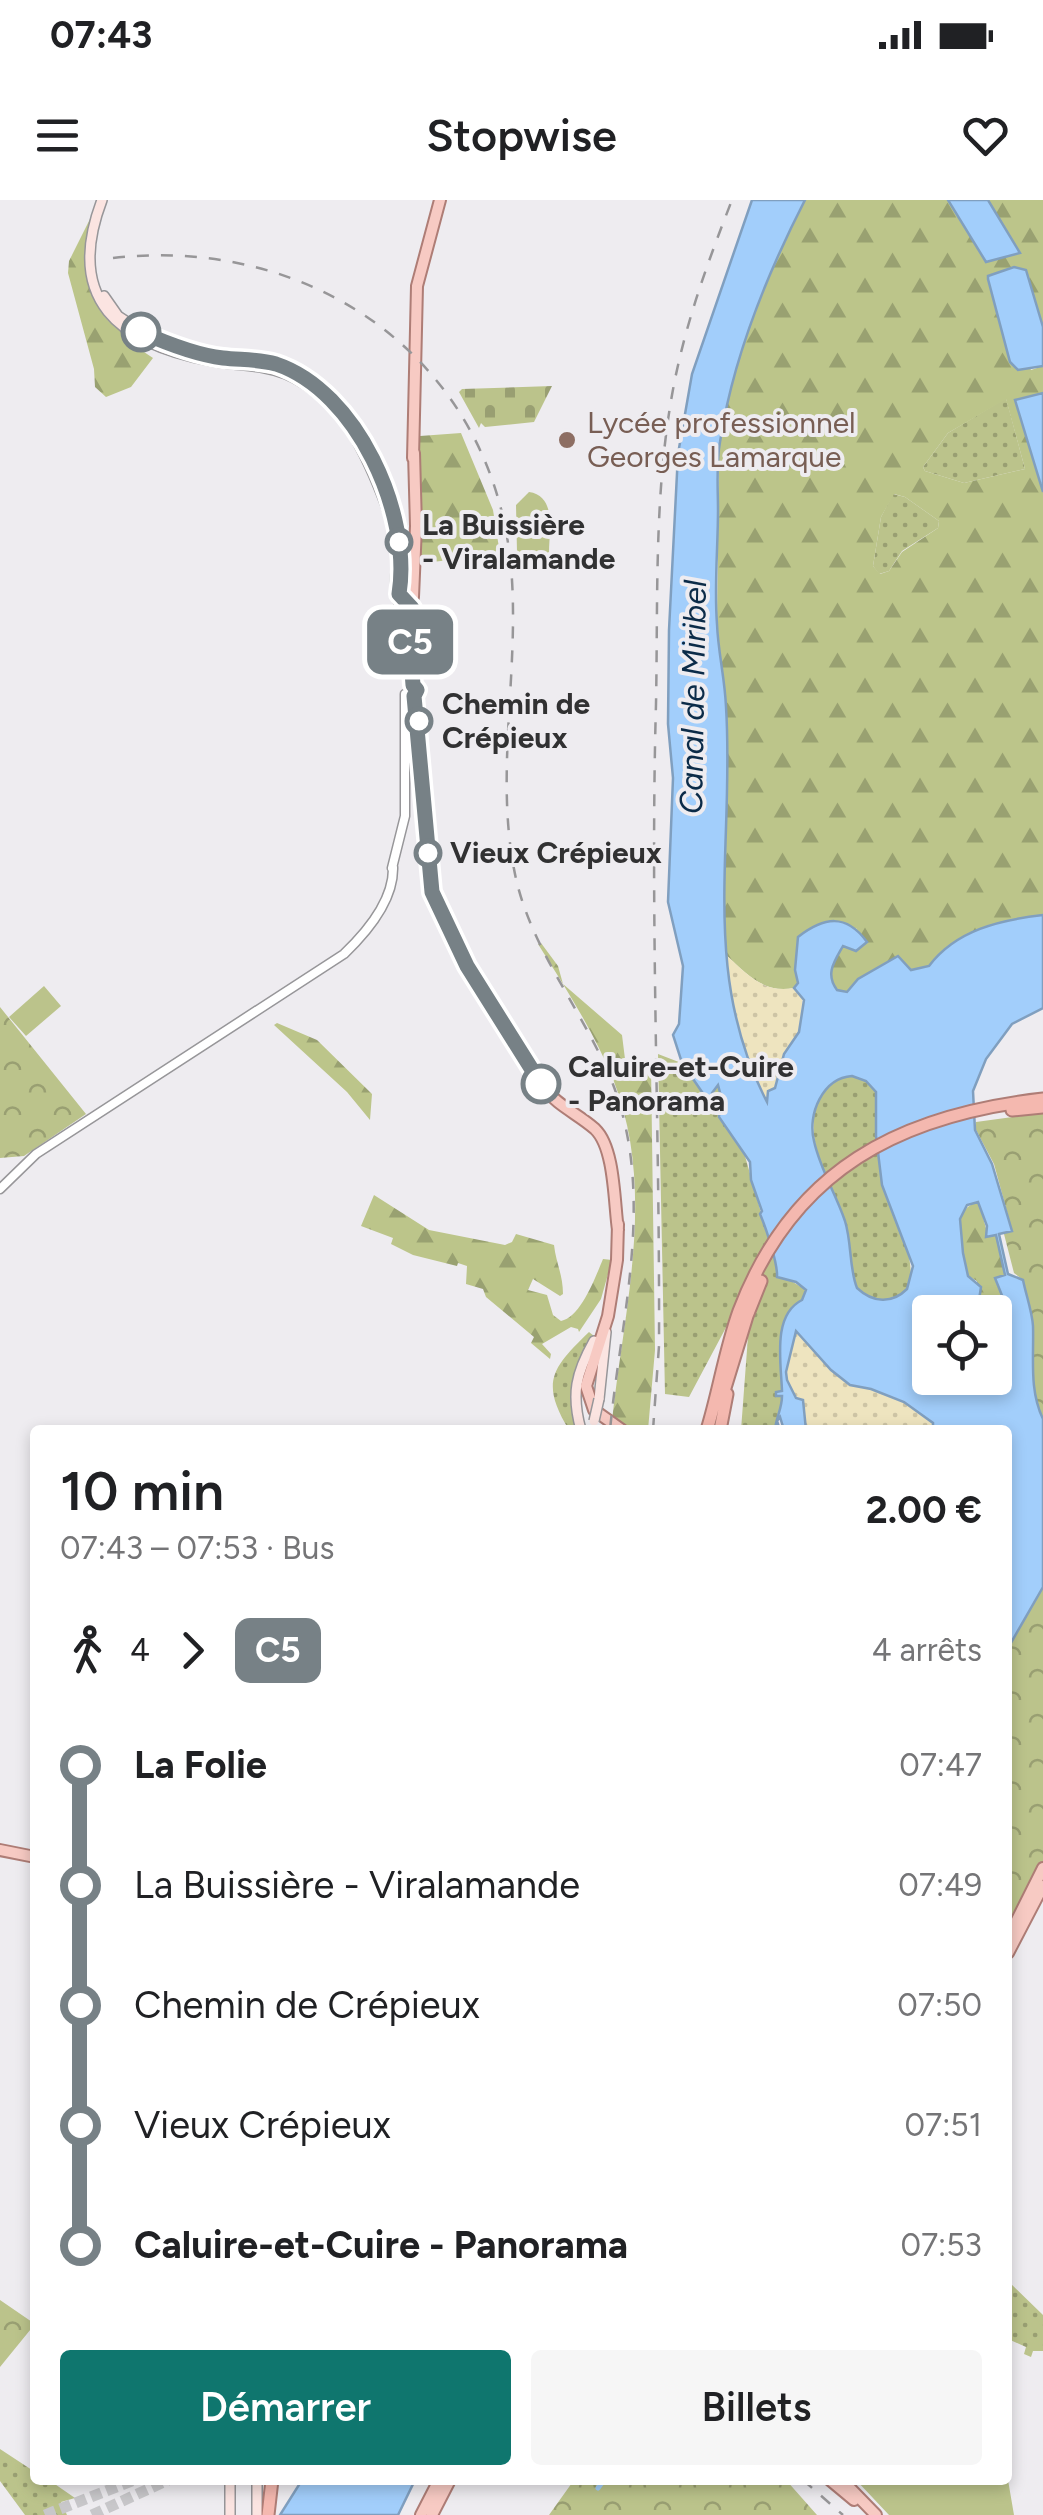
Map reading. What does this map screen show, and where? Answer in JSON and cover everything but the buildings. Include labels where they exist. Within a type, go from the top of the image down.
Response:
[{"type":"highway","points":[[711,1425],[747,1304],[789,1234],[813,1205],[850,1172],[893,1145],[965,1118],[1043,1099]]},
{"type":"highway","points":[[1003,1108],[1043,1107]]},
{"type":"highway","points":[[711,1425],[723,1384]]},
{"type":"highway","points":[[268,2515],[271,2485]]},
{"type":"main road","points":[[104,200],[89,251],[90,271],[102,304],[114,321],[132,335],[207,360],[266,367],[290,375],[314,390],[344,420],[357,441],[395,536],[396,596],[406,608]]},
{"type":"main road","points":[[440,200],[417,286],[413,595],[406,608],[409,694],[432,892],[467,966],[535,1072],[556,1102],[602,1137],[608,1152],[618,1255],[594,1425]]},
{"type":"main road","points":[[605,1425],[591,1414],[581,1392],[582,1374],[610,1294]]},
{"type":"main road","points":[[608,1316],[587,1376],[587,1392],[597,1413],[615,1425]]},
{"type":"main road","points":[[580,1425],[574,1388],[578,1370],[594,1341]]},
{"type":"main road","points":[[0,1847],[30,1852]]},
{"type":"main road","points":[[1012,1930],[1043,1868]]},
{"type":"main road","points":[[1012,1945],[1043,1886]]},
{"type":"main road","points":[[230,2485],[230,2515]]},
{"type":"main road","points":[[256,2515],[257,2485]]},
{"type":"main road","points":[[422,2515],[437,2485]]},
{"type":"main road","points":[[432,2515],[447,2485]]},
{"type":"main road","points":[[842,2485],[872,2515]]},
{"type":"main road","points":[[843,2485],[872,2515]]},
{"type":"street","points":[[0,1190],[36,1154],[350,948],[371,921],[393,867],[405,816],[409,694]]},
{"type":"green space","points":[[805,200],[948,200],[986,261],[1019,252],[988,200],[1043,200],[1043,327],[1026,270],[1014,267],[989,275],[988,279],[1031,370],[1043,366],[1043,393],[1015,401],[1043,492],[1043,915],[980,929],[952,944],[929,966],[858,979],[847,992],[837,990],[831,974],[840,950],[857,928],[795,970],[798,983],[794,988],[765,985],[726,955],[726,708],[717,623],[719,447],[732,380],[785,240]],"holes":[[[1006,399],[1025,469],[964,483],[925,471],[923,467],[948,433]],[[894,494],[905,497],[939,521],[938,528],[902,552],[889,571],[880,574],[873,566],[881,517]]]},
{"type":"green space","points":[[97,205],[88,248],[90,287],[108,320],[146,343],[141,350],[153,358],[131,387],[106,397],[95,387],[94,369],[68,273],[69,261]]},
{"type":"green space","points":[[552,386],[534,422],[485,427],[481,423],[479,428],[459,392],[462,389]]},
{"type":"green space","points":[[1006,398],[1025,469],[964,483],[925,471],[923,467],[948,433]]},
{"type":"green space","points":[[461,433],[493,510],[500,554],[424,563],[418,561],[420,436]]},
{"type":"green space","points":[[529,492],[544,500],[550,516],[549,553],[536,565],[521,559],[517,552],[516,505]]},
{"type":"green space","points":[[893,494],[905,497],[939,521],[938,528],[902,551],[889,571],[879,574],[873,566],[881,517]]},
{"type":"green space","points":[[538,944],[558,966],[563,984],[622,1035],[625,1059],[630,1065],[651,1066],[655,1350],[648,1425],[620,1425],[612,1421],[634,1249],[633,1163],[626,1121],[605,1061]]},
{"type":"green space","points":[[44,986],[61,1006],[26,1036],[9,1017]]},
{"type":"green space","points":[[0,1007],[86,1114],[24,1156],[0,1158]]},
{"type":"green space","points":[[274,1025],[317,1040],[372,1094],[370,1120],[347,1092]]},
{"type":"green space","points":[[658,1054],[684,1064],[711,1105],[715,1104],[712,1093],[718,1085],[719,1116],[745,1156],[778,1273],[806,1290],[786,1316],[782,1328],[782,1391],[776,1392],[776,1396],[782,1395],[782,1400],[776,1425],[741,1425],[749,1323],[739,1303],[689,1397],[665,1394]]},
{"type":"green space","points":[[848,1076],[862,1078],[876,1092],[880,1175],[908,1253],[907,1289],[884,1300],[865,1296],[855,1284],[845,1223],[815,1142],[816,1109],[824,1092],[834,1081]]},
{"type":"green space","points":[[1043,1113],[1043,1419],[1036,1405],[1030,1359],[1033,1324],[1023,1280],[1014,1273],[1004,1234],[1012,1230],[994,1164],[976,1130],[976,1122]]},
{"type":"green space","points":[[374,1195],[429,1230],[505,1245],[516,1234],[554,1245],[563,1294],[560,1296],[533,1279],[528,1290],[547,1295],[553,1315],[561,1321],[581,1305],[603,1259],[612,1260],[601,1299],[579,1332],[571,1327],[542,1344],[551,1354],[550,1359],[531,1343],[534,1337],[486,1297],[483,1289],[466,1284],[467,1266],[413,1255],[391,1244],[393,1238],[361,1226]]},
{"type":"green space","points":[[979,1202],[988,1236],[996,1235],[1005,1275],[996,1278],[1002,1295],[979,1295],[977,1281],[968,1276],[960,1222],[969,1206]]},
{"type":"green space","points":[[589,1332],[594,1336],[573,1382],[575,1425],[566,1425],[553,1387],[554,1376],[566,1356]]},
{"type":"green space","points":[[1043,1587],[1043,1864],[1012,1926],[1012,1641]]},
{"type":"green space","points":[[1012,2285],[1043,2315],[1043,2351],[1033,2351],[1031,2357],[1024,2354],[1026,2347],[1012,2341]]},
{"type":"green space","points":[[0,2300],[30,2321],[30,2330],[0,2367]]},
{"type":"green space","points":[[0,2449],[30,2469],[30,2485],[56,2485],[75,2498],[61,2502],[67,2515],[25,2515],[0,2481]]},
{"type":"green space","points":[[570,2485],[790,2485],[817,2515],[549,2515]]},
{"type":"green space","points":[[861,2485],[1009,2485],[1014,2515],[889,2515]]},
{"type":"sand","points":[[726,955],[765,985],[794,988],[803,995],[799,1032],[784,1054],[769,1105],[740,1032]]},
{"type":"sand","points":[[796,1331],[850,1385],[904,1402],[934,1425],[805,1425],[803,1401],[790,1387],[788,1359]]},
{"type":"water","name":"Canal de Miribel","points":[[752,200],[805,200],[764,288],[742,348],[719,450],[716,610],[728,758],[724,907],[733,1004],[746,1053],[767,1102],[784,1054],[799,1032],[804,1000],[794,988],[798,983],[795,970],[798,937],[808,930],[826,922],[843,922],[867,942],[856,951],[843,946],[834,963],[833,984],[837,990],[847,992],[858,979],[898,956],[911,970],[929,966],[966,935],[1011,920],[1043,915],[1043,1008],[1012,1024],[986,1059],[973,1091],[975,1130],[992,1164],[1012,1231],[999,1234],[1008,1274],[1023,1280],[1031,1315],[1034,1385],[1043,1419],[1043,1587],[1012,1641],[1012,1425],[933,1425],[904,1402],[850,1385],[796,1331],[786,1372],[796,1398],[803,1400],[806,1425],[782,1425],[780,1417],[777,1421],[782,1401],[776,1392],[782,1391],[782,1328],[786,1316],[806,1290],[796,1282],[777,1277],[751,1180],[750,1162],[719,1117],[718,1085],[712,1093],[715,1104],[711,1105],[682,1063],[673,1035],[679,1024],[683,966],[668,902],[673,778],[668,724],[669,630],[678,454],[692,374]],"holes":[[[852,1076],[866,1081],[876,1092],[882,1185],[913,1266],[907,1289],[882,1300],[857,1288],[845,1221],[820,1162],[812,1131],[815,1109],[825,1090],[842,1078]]]},
{"type":"water","points":[[948,200],[988,200],[1020,253],[986,262]]},
{"type":"water","points":[[1014,267],[1026,270],[1043,327],[1043,366],[1018,370],[1010,362],[988,276]]},
{"type":"water","points":[[1043,393],[1043,492],[1015,400]]},
{"type":"water","points":[[299,2485],[413,2485],[398,2515],[280,2515]]},
{"type":"tunnel","points":[[45,2515],[121,2485]]},
{"type":"tunnel","points":[[92,2515],[157,2485]]},
{"type":"railway","points":[[653,1425],[659,1346],[654,864],[660,510],[666,433],[677,370],[697,296],[732,200]]},
{"type":"railway","points":[[113,258],[187,256],[257,267],[322,291],[380,326],[429,372],[469,428],[497,493],[511,567],[513,605],[507,794],[514,869],[532,927],[614,1087],[626,1129],[632,1172],[632,1258],[611,1425]]},
{"type":"railway","points":[[809,2485],[843,2515]]},
{"type":"bus line","name":"C5","points":[[141,332],[219,358],[263,361],[289,369],[324,391],[358,432],[396,529],[402,562],[399,594],[412,608],[412,675],[417,690],[414,696],[432,892],[467,966],[541,1084]]},
{"type":"place","name":"Lycée professionnel Georges Lamarque","points":[[567,440]]},
{"type":"place","name":"La Buissière - Viralamande","points":[[399,542]]},
{"type":"place","name":"Chemin de Crépieux","points":[[419,721]]},
{"type":"place","name":"Vieux Crépieux","points":[[428,853]]},
{"type":"place","name":"Caluire-et-Cuire - Panorama","points":[[541,1084]]}]
